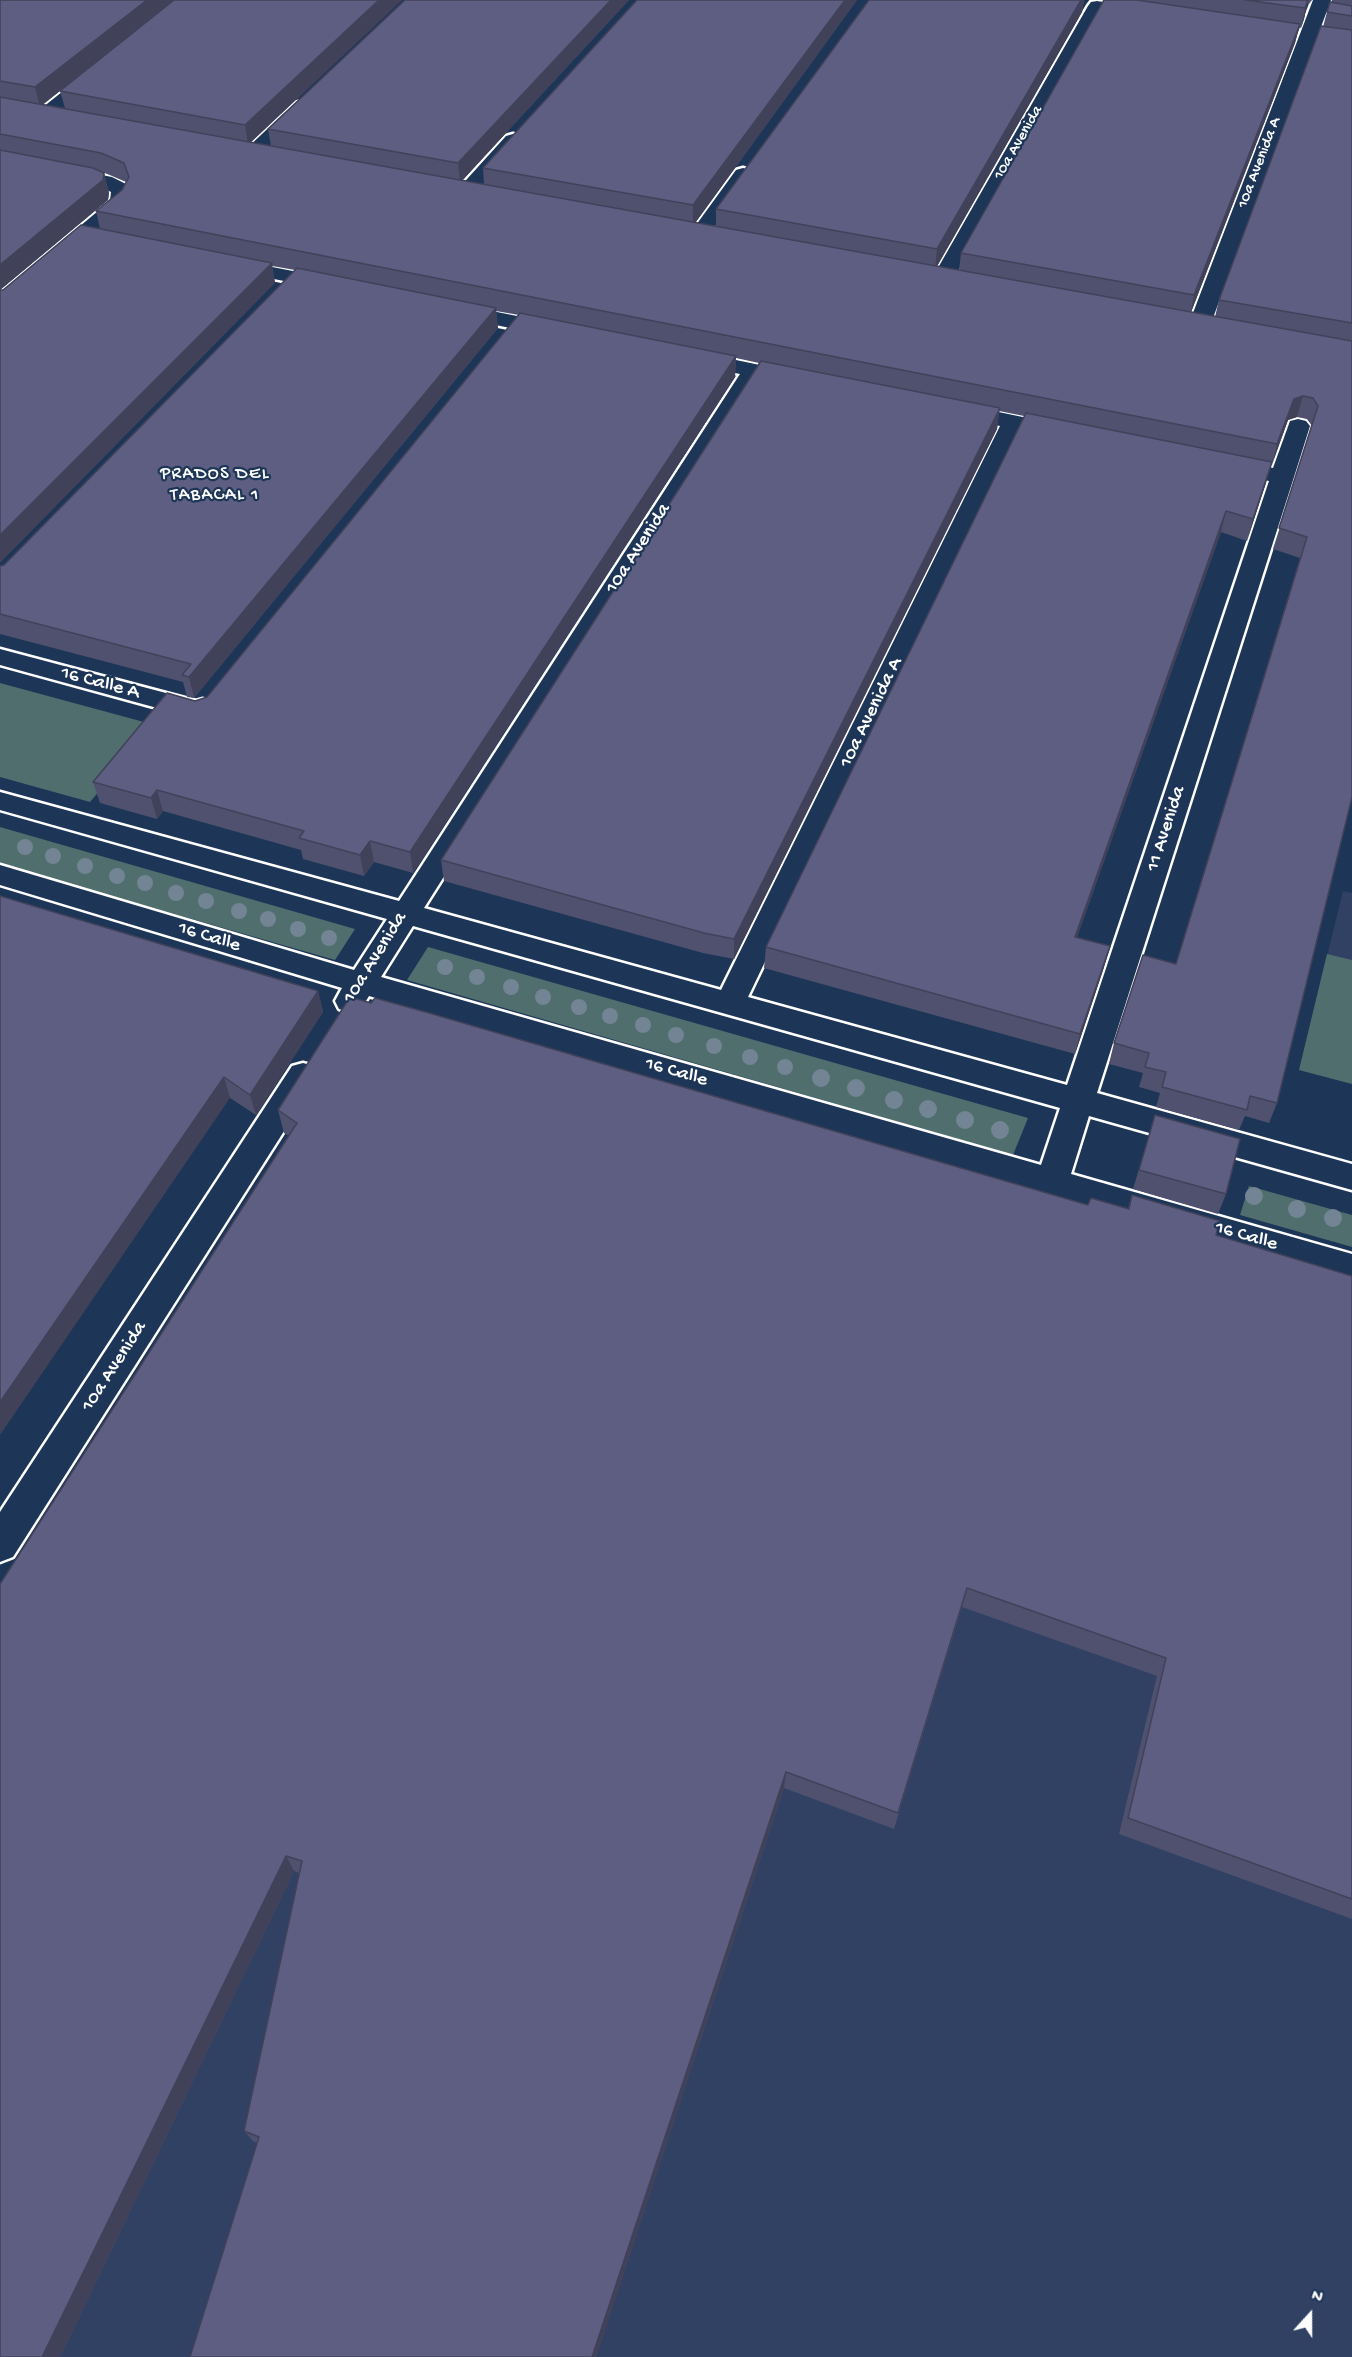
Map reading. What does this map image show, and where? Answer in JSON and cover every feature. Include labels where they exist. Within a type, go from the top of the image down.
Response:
[{"type":"street","name":"10a Avenida","points":[[942,280],[1103,7],[1075,3]]},
{"type":"street","points":[[1296,9],[1320,6],[1341,16]]},
{"type":"street","name":"10a Avenida A","points":[[1199,326],[1302,36],[1320,6]]},
{"type":"street","points":[[1302,36],[1330,40]]},
{"type":"street","points":[[45,115],[108,65]]},
{"type":"street","points":[[253,153],[313,97]]},
{"type":"street","points":[[23,111],[68,120]]},
{"type":"street","points":[[465,193],[530,123]]},
{"type":"street","points":[[230,149],[277,158]]},
{"type":"street","points":[[698,236],[753,160]]},
{"type":"street","points":[[0,161],[105,181],[121,189],[122,196],[118,204],[82,236],[0,304]]},
{"type":"street","points":[[441,188],[488,197]]},
{"type":"street","points":[[675,231],[721,240]]},
{"type":"street","points":[[82,236],[105,241]]},
{"type":"street","points":[[206,260],[354,289]]},
{"type":"street","points":[[919,275],[965,284]]},
{"type":"street","points":[[280,294],[296,278]]},
{"type":"street","points":[[435,306],[509,331],[573,334]]},
{"type":"street","points":[[1175,322],[1222,330]]},
{"type":"street","points":[[674,355],[821,384]]},
{"type":"street","name":"10a Avenida","points":[[336,1022],[753,371]]},
{"type":"street","points":[[935,406],[1081,435]]},
{"type":"street","name":"10a Avenida A","points":[[730,1003],[1014,422]]},
{"type":"street","name":"11 Avenida","points":[[1052,1181],[1272,475],[1298,426]]},
{"type":"street","points":[[1204,460],[1272,475]]},
{"type":"street","name":"16 Calle A","points":[[0,657],[208,701]]},
{"type":"street","points":[[0,801],[1352,1177]]},
{"type":"street","name":"16 Calle","points":[[0,875],[361,983],[1352,1268]]},
{"type":"street","name":"10a Avenida","points":[[0,1545],[317,1052]]},
{"type":"shaded area","points":[[1343,891],[1352,893],[1352,1084],[1299,1070]]},
{"type":"shaded area","points":[[1352,1302],[1352,2357],[0,2357],[0,1983]]},
{"type":"green space","points":[[0,683],[155,725],[90,802],[0,777]]},
{"type":"green space","points":[[0,827],[355,929],[335,960],[0,864]]},
{"type":"green space","points":[[428,947],[1028,1118],[1013,1155],[407,980]]},
{"type":"green space","points":[[1327,954],[1352,960],[1352,1084],[1299,1070]]},
{"type":"green space","points":[[1249,1186],[1352,1215],[1352,1247],[1240,1215]]},
{"type":"building","points":[[0,0],[147,0],[35,87],[0,81]]},
{"type":"building","points":[[174,0],[379,0],[245,125],[60,91]]},
{"type":"building","points":[[405,0],[611,0],[458,163],[268,129]]},
{"type":"building","points":[[637,0],[845,0],[693,205],[483,168]]},
{"type":"building","points":[[869,0],[1081,0],[937,249],[716,209]]},
{"type":"building","points":[[1104,0],[1137,0],[1300,24],[1194,295],[961,253]]},
{"type":"building","points":[[1245,0],[1308,0],[1305,8]]},
{"type":"building","points":[[1330,2],[1352,6],[1352,16],[1327,12]]},
{"type":"building","points":[[1321,26],[1352,30],[1352,323],[1219,300]]},
{"type":"building","points":[[0,97],[1352,341],[1352,797],[1277,1103],[1250,1096],[1247,1110],[1162,1087],[1166,1072],[1145,1067],[1149,1053],[1114,1043],[1143,955],[1176,964],[1307,537],[1279,528],[1318,406],[1313,398],[1303,396],[1294,399],[1277,444],[96,211],[122,190],[129,177],[124,163],[101,153],[0,134]]},
{"type":"building","points":[[0,150],[93,168],[104,173],[103,180],[0,265]]},
{"type":"building","points":[[81,225],[272,263],[0,535],[0,290],[3,290]]},
{"type":"building","points":[[297,268],[496,308],[189,677],[182,675],[191,664],[0,614],[0,566],[4,565]]},
{"type":"building","points":[[520,313],[736,356],[410,852],[370,841],[360,855],[299,838],[304,831],[157,790],[151,798],[93,782],[167,693],[195,701],[207,697]]},
{"type":"building","points":[[761,361],[1000,408],[734,939],[704,933],[441,860]]},
{"type":"building","points":[[1026,413],[1272,462],[1253,519],[1226,511],[1075,937],[1110,946],[1080,1034],[766,947]]},
{"type":"building","points":[[0,896],[318,991],[250,1095],[224,1077],[0,1402]]},
{"type":"building","points":[[350,997],[371,1003],[375,998],[429,1013],[1088,1205],[1091,1198],[1129,1209],[1132,1195],[1220,1221],[1216,1235],[1352,1276],[1352,1899],[1128,1818],[1166,1658],[967,1588],[898,1813],[786,1772],[592,2357],[190,2357],[259,2137],[244,2131],[302,1861],[286,1856],[42,2357],[0,2357],[0,1584],[297,1123],[278,1110]]},
{"type":"building","points":[[1155,1115],[1240,1139],[1226,1194],[1139,1170]]},
{"type":"district","name":"PRADOS DEL TABACAL 1","points":[[215,485]]}]
